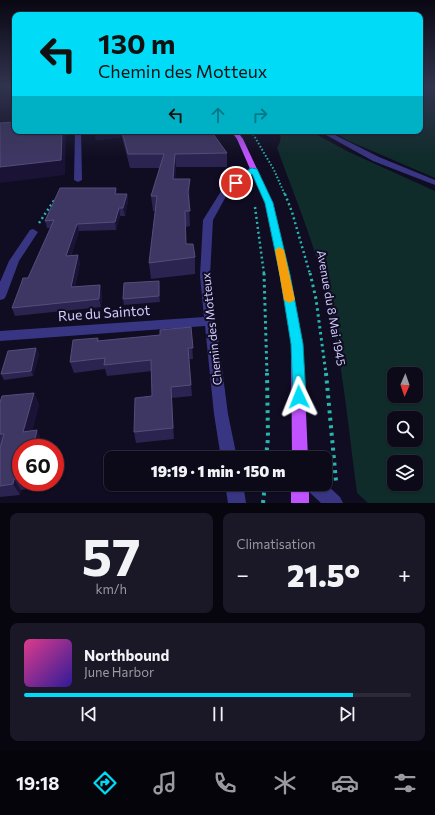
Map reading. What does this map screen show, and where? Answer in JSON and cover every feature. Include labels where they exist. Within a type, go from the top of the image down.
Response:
[{"type":"main road","points":[[236,134],[240,139],[269,203],[285,275],[297,344],[300,451]]},
{"type":"main road","points":[[300,491],[300,503]]},
{"type":"street","points":[[78,134],[78,180]]},
{"type":"street","points":[[328,134],[376,159],[435,183]]},
{"type":"street","name":"Chemin des Motteux","points":[[228,451],[221,414],[205,276],[208,220],[226,190],[254,169]]},
{"type":"street","points":[[0,296],[14,261],[33,232]]},
{"type":"street","name":"Rue du Saintot","points":[[0,336],[210,321]]},
{"type":"street","points":[[235,491],[237,503]]},
{"type":"street","points":[[321,491],[334,503]]},
{"type":"path","name":"Avenue du 8 Mai 1945","points":[[253,134],[263,149],[283,189],[304,248],[313,287],[328,386],[336,484]]},
{"type":"path","points":[[33,232],[59,194],[78,180]]},
{"type":"path","points":[[255,206],[265,283],[268,438],[267,451]]},
{"type":"path","points":[[263,503],[264,491]]},
{"type":"green space","points":[[423,110],[435,110],[435,178],[349,141],[337,134],[423,134]]},
{"type":"green space","points":[[281,134],[316,134],[349,152],[435,191],[435,503],[368,503],[357,493],[344,392],[332,317],[316,255],[277,148],[280,142]]},
{"type":"building","points":[[12,122],[12,134],[62,134],[61,160],[0,167],[0,123]]},
{"type":"building","points":[[123,134],[213,134],[227,153],[175,154],[173,179],[190,179],[188,192],[190,211],[185,211],[186,244],[193,244],[195,257],[149,263],[157,196],[151,196],[164,154],[128,154]]},
{"type":"building","points":[[60,188],[116,188],[115,194],[127,194],[123,208],[119,208],[115,222],[77,224],[66,256],[78,255],[71,287],[100,285],[99,299],[12,308],[23,278],[28,278],[54,220],[45,221]]},
{"type":"building","points":[[159,281],[159,296],[123,299],[124,283]]},
{"type":"building","points":[[191,327],[193,348],[188,348],[191,385],[171,387],[173,428],[134,432],[135,398],[152,396],[151,360],[104,365],[105,358],[70,362],[73,340],[98,338],[97,341],[160,335],[160,330]]},
{"type":"building","points":[[36,348],[31,371],[1,374],[8,351]]},
{"type":"building","points":[[34,393],[23,432],[37,430],[35,439],[12,439],[12,484],[0,486],[0,448],[4,434],[0,434],[0,402],[2,396]]},
{"type":"slow traffic","points":[[279,250],[289,300]]},
{"type":"route","points":[[236,183],[247,176],[254,169],[269,203],[285,275],[297,344],[299,397]]}]
